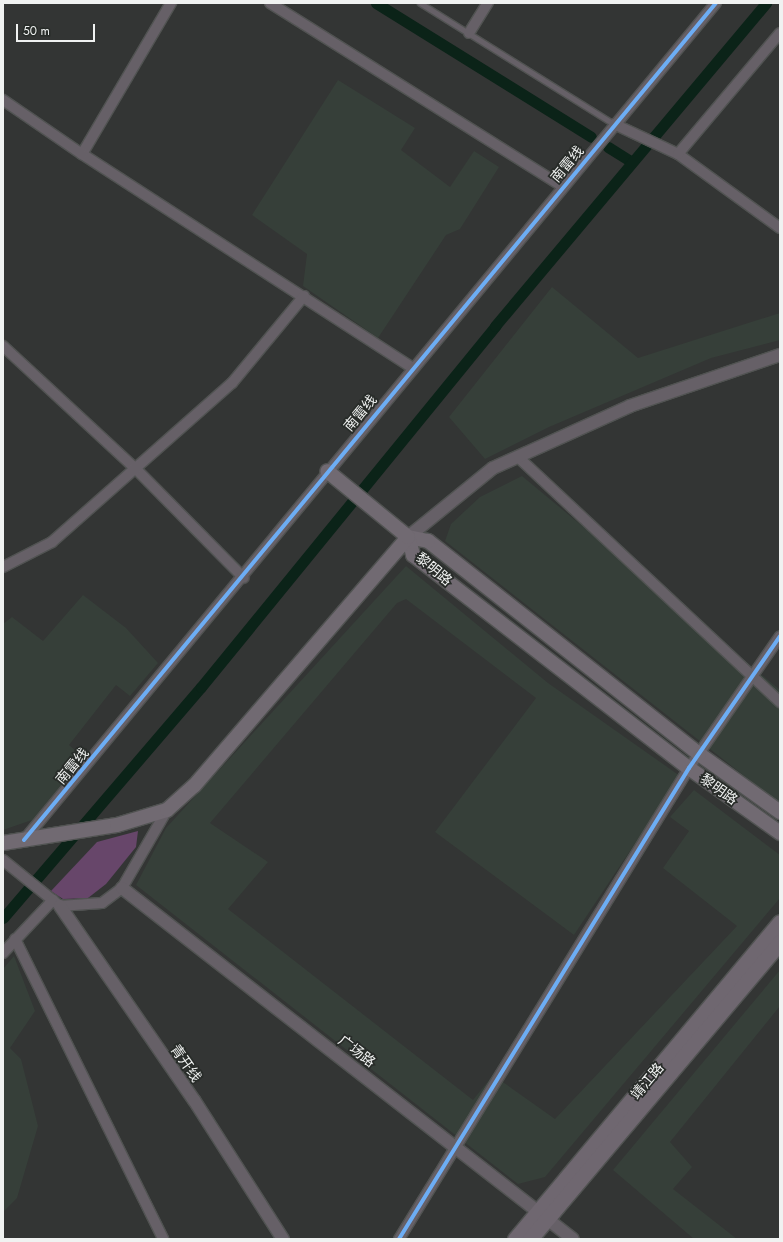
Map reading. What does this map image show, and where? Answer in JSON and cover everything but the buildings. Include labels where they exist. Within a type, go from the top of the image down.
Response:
[{"type":"main road","points":[[3,843],[110,826],[167,810],[194,786],[408,537],[327,471]]},
{"type":"main road","name":"黎明路","points":[[780,812],[699,754],[428,541],[408,537],[414,555],[689,768],[780,834]]},
{"type":"main road","name":"靖江路","points":[[530,1239],[544,1214],[780,922]]},
{"type":"main road","name":"靖江路","points":[[515,1239],[544,1214],[780,942]]},
{"type":"street","points":[[82,154],[171,3]]},
{"type":"street","points":[[270,3],[562,187]]},
{"type":"street","points":[[469,33],[488,3]]},
{"type":"street","name":"南雷线","points":[[24,840],[244,578],[327,471],[614,124],[710,5]]},
{"type":"street","points":[[674,153],[780,33]]},
{"type":"street","points":[[3,100],[82,154],[304,296],[412,368]]},
{"type":"street","points":[[614,124],[674,153],[780,228]]},
{"type":"street","points":[[3,567],[52,542],[232,383],[304,296]]},
{"type":"street","points":[[3,346],[136,469],[244,578]]},
{"type":"street","points":[[408,537],[493,468],[630,406],[780,354]]},
{"type":"street","points":[[518,457],[752,678],[780,702]]},
{"type":"street","points":[[399,1239],[689,768],[780,636]]},
{"type":"street","points":[[3,860],[53,901],[102,904],[122,888],[167,810]]},
{"type":"street","name":"广场路","points":[[122,888],[457,1146],[544,1214],[573,1239]]},
{"type":"street","points":[[3,953],[53,901]]},
{"type":"street","name":"青开线","points":[[53,901],[194,1100],[283,1239]]},
{"type":"street","points":[[15,939],[163,1239]]},
{"type":"lane","points":[[420,3],[614,124]]},
{"type":"shaded area","points":[[338,80],[415,128],[401,150],[450,187],[474,151],[499,167],[460,229],[446,235],[378,338],[303,286],[307,254],[252,215]]},
{"type":"shaded area","points":[[552,287],[638,358],[780,313],[780,340],[711,358],[549,427],[485,459],[449,417]]},
{"type":"shaded area","points":[[522,476],[780,690],[780,804],[445,541],[451,524],[480,497]]},
{"type":"shaded area","points":[[406,566],[548,683],[680,776],[574,935],[435,832],[536,698],[406,599],[397,603],[210,823],[268,862],[228,909],[473,1100],[493,1075],[555,1119],[737,926],[663,868],[689,831],[670,817],[694,790],[780,855],[780,898],[545,1177],[518,1184],[136,885],[166,828]]},
{"type":"shaded area","points":[[83,595],[126,628],[158,663],[130,696],[116,685],[69,745],[84,758],[32,820],[3,830],[3,624],[12,617],[43,641]]},
{"type":"shaded area","points":[[138,831],[136,847],[106,884],[88,898],[63,899],[51,891],[97,842]]},
{"type":"shaded area","points":[[14,956],[35,1011],[10,1048],[21,1059],[38,1126],[17,1198],[3,1212],[3,969]]},
{"type":"shaded area","points":[[780,970],[780,1006],[670,1142],[692,1167],[673,1189],[737,1239],[694,1239],[613,1170]]},
{"type":"waterway","points":[[376,3],[591,137]]},
{"type":"waterway","points":[[3,918],[201,687],[495,326],[766,3]]},
{"type":"waterway","points":[[608,147],[632,162]]},
{"type":"cycle path","points":[[24,840],[716,3]]},
{"type":"cycle path","points":[[399,1239],[689,768],[780,636]]}]
